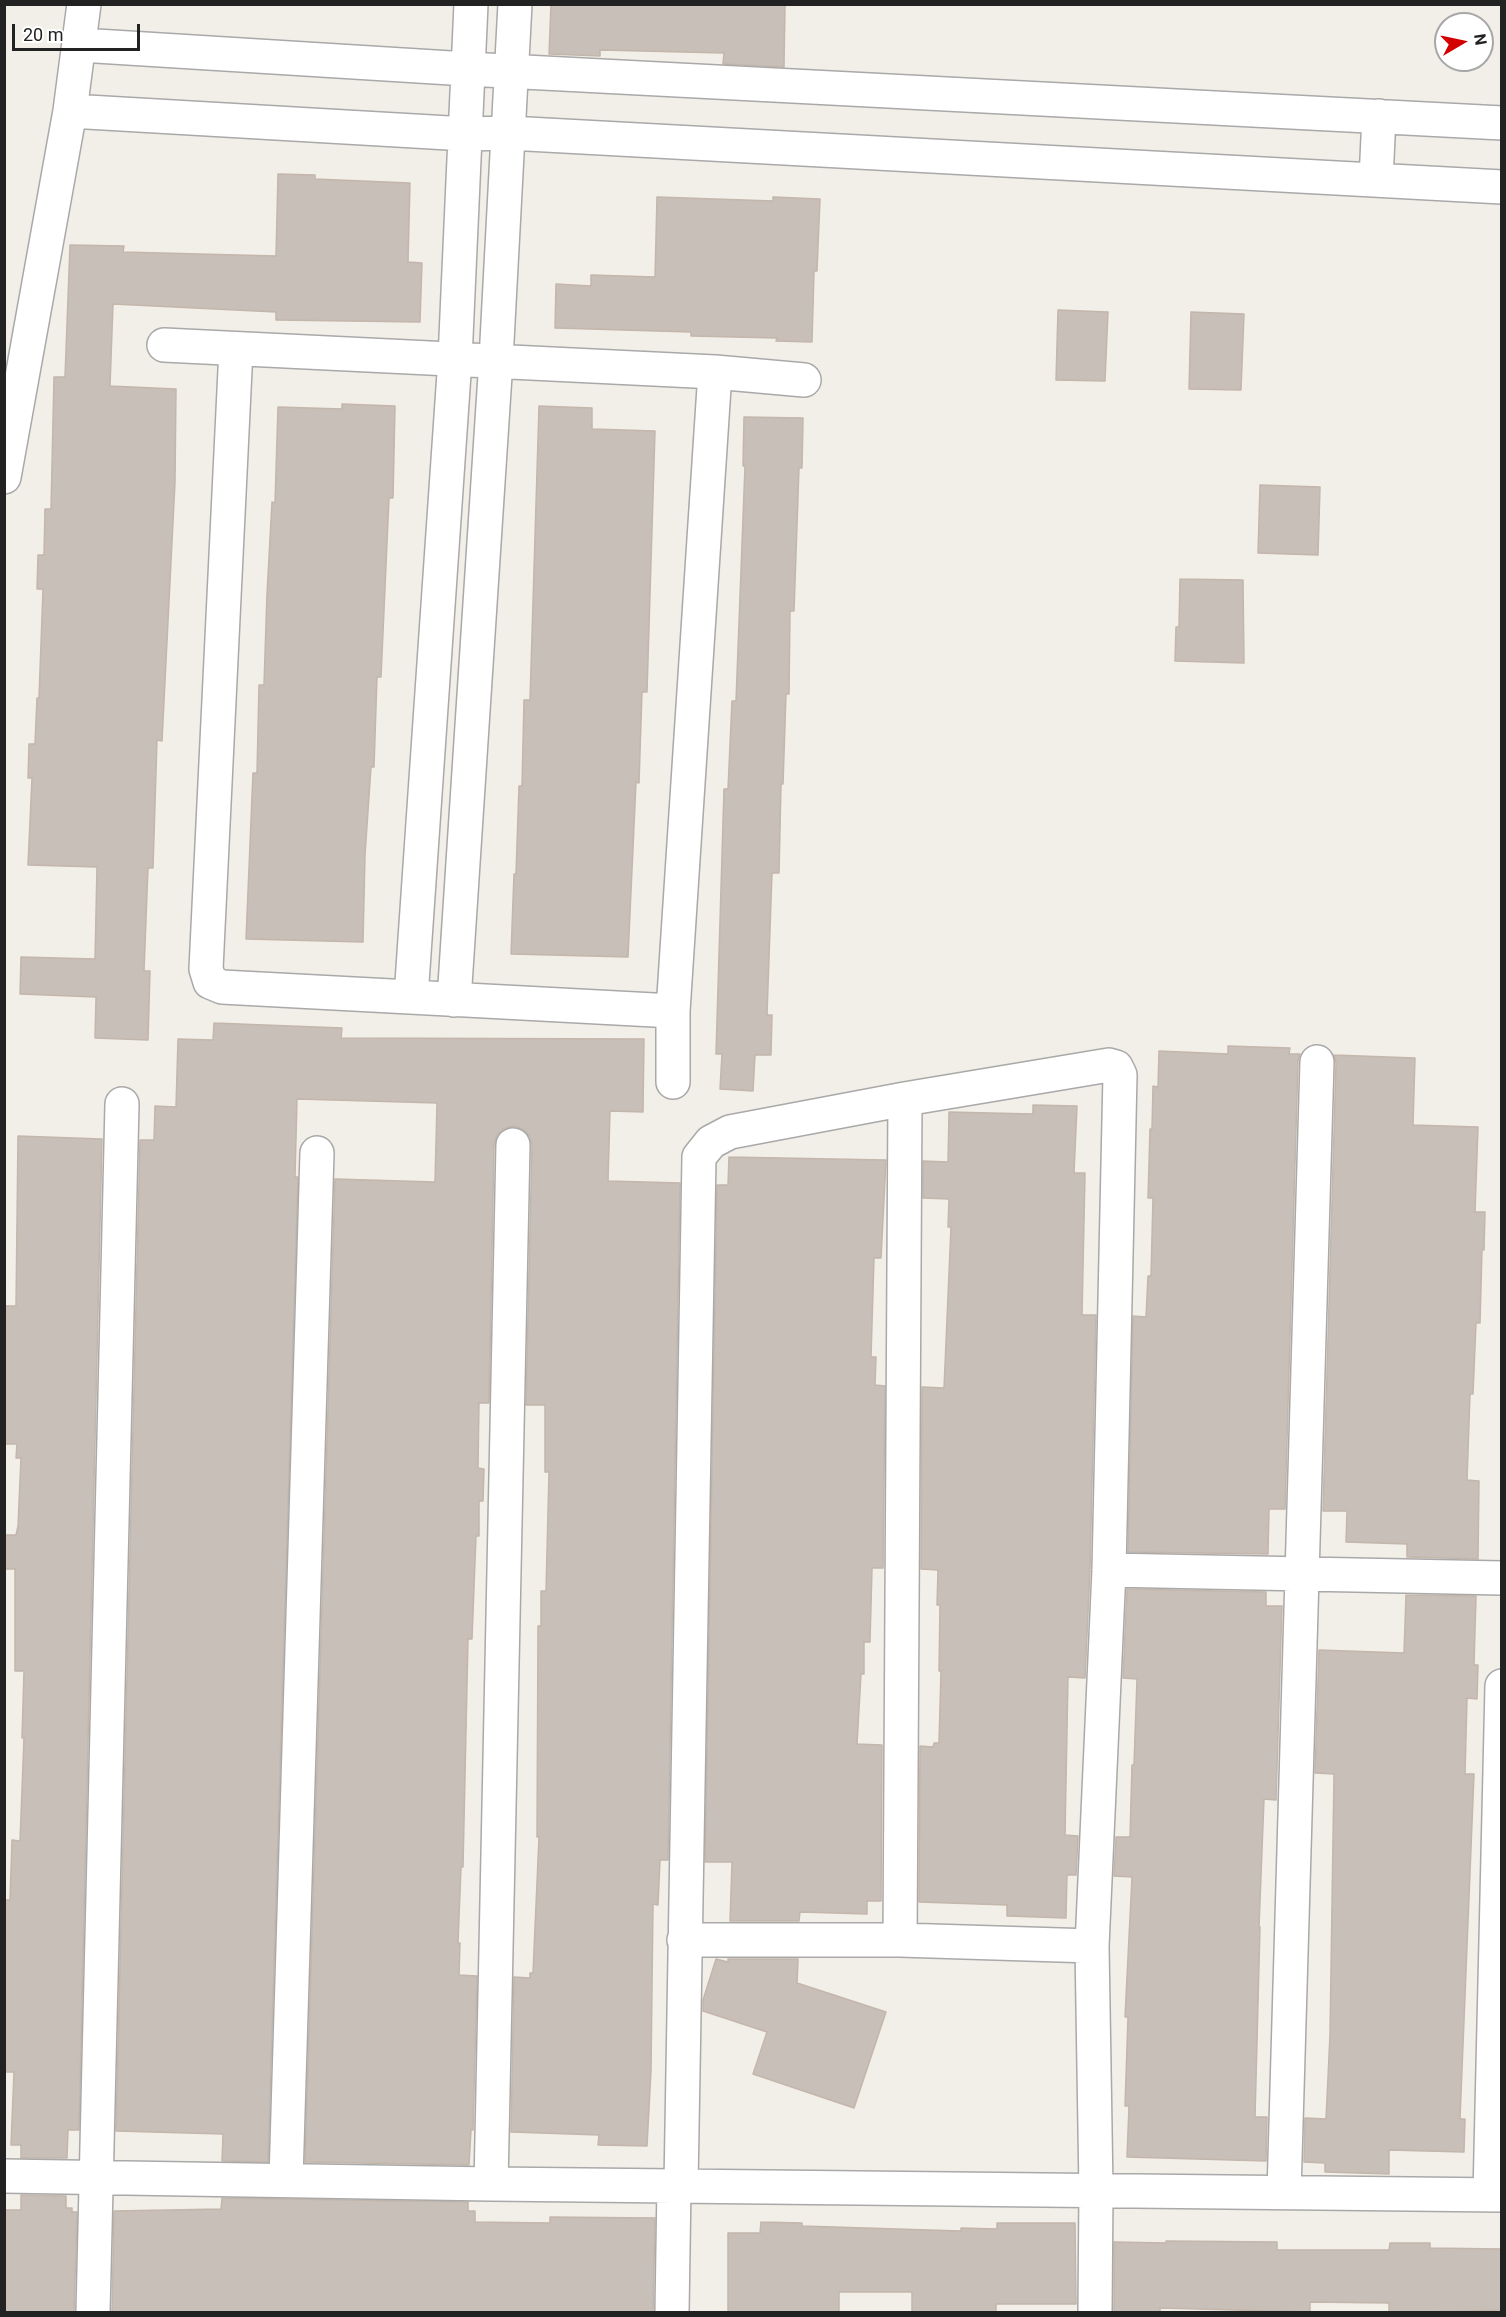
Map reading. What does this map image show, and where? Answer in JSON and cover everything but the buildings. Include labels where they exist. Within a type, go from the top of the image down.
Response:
[{"type":"street","points":[[4,477],[70,111],[84,4]]},
{"type":"street","points":[[411,997],[455,359],[471,4]]},
{"type":"street","points":[[453,1000],[496,360],[515,4]]},
{"type":"street","points":[[80,45],[467,69],[1502,123]]},
{"type":"street","points":[[70,111],[466,134],[509,133],[1502,187]]},
{"type":"street","points":[[1376,180],[1379,116]]},
{"type":"street","points":[[164,345],[496,360],[715,372],[804,380]]},
{"type":"street","points":[[236,349],[206,969],[210,982],[222,987],[673,1011]]},
{"type":"street","points":[[673,1082],[673,1011],[715,372]]},
{"type":"street","points":[[1284,2192],[1317,1062]]},
{"type":"street","points":[[672,2313],[684,1940],[699,1157],[711,1142],[730,1132],[905,1099],[1109,1065],[1116,1066],[1120,1075],[1109,1570],[1092,1946],[1096,2190],[1095,2313]]},
{"type":"street","points":[[900,1940],[905,1099]]},
{"type":"street","points":[[93,2313],[122,1104]]},
{"type":"street","points":[[491,2184],[513,1145]]},
{"type":"street","points":[[286,2179],[316,1153]]},
{"type":"street","points":[[1109,1570],[1502,1578]]},
{"type":"street","points":[[4,2176],[491,2184],[1496,2194],[1502,1686]]},
{"type":"street","points":[[684,1940],[900,1940],[1092,1946]]}]
